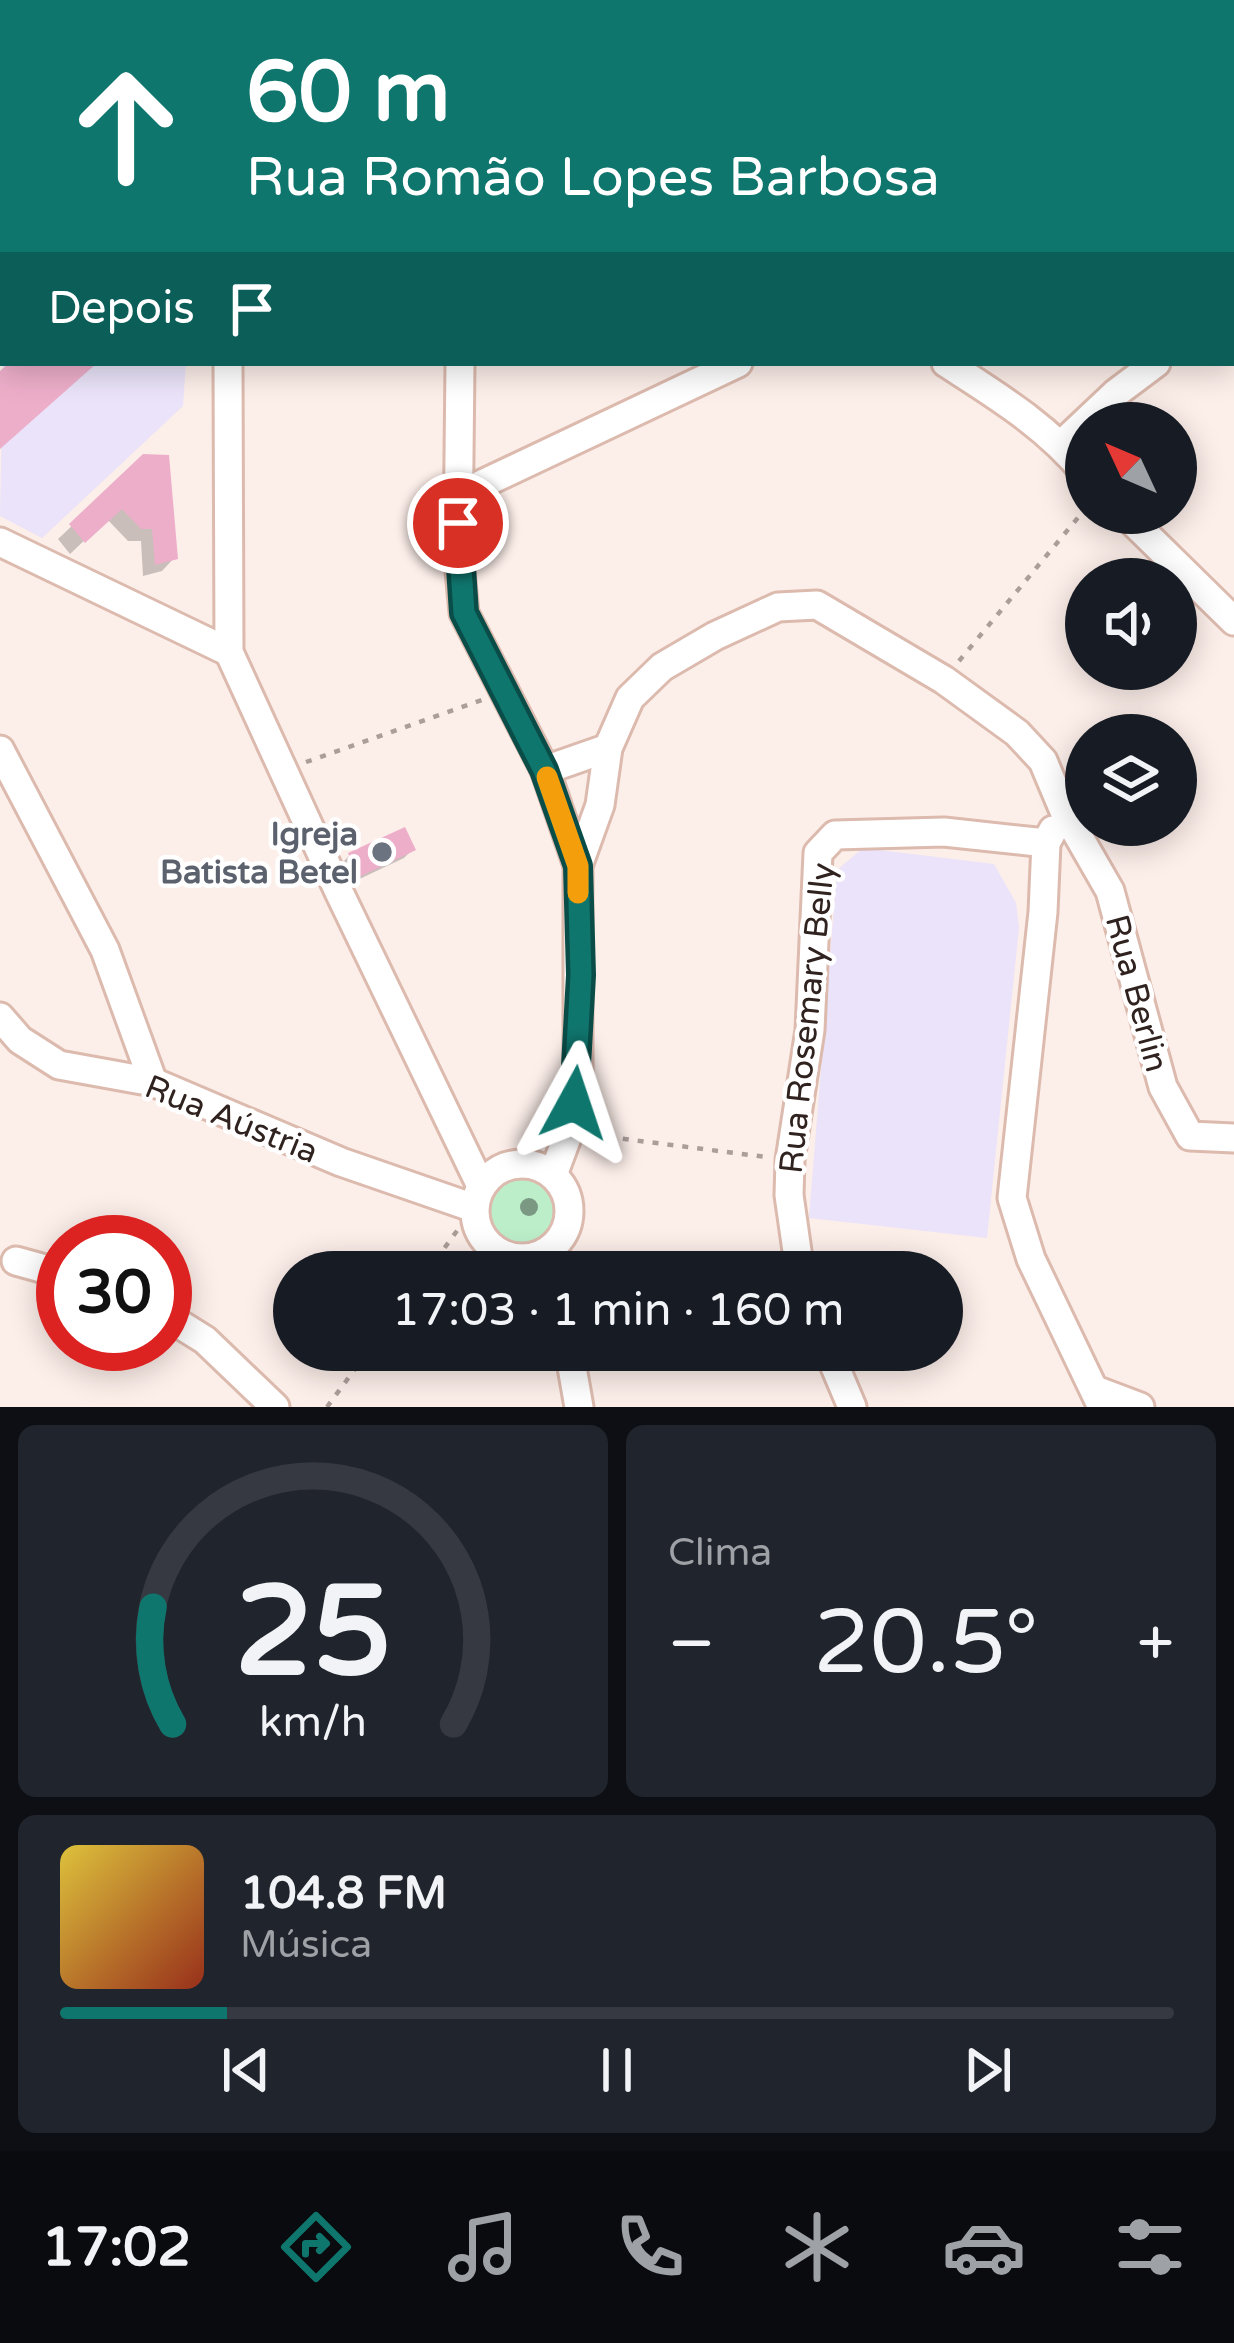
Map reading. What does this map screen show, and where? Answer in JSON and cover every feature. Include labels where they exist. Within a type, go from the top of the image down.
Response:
[{"type":"street","points":[[228,366],[229,652],[477,1197],[479,1233],[496,1251]]},
{"type":"street","points":[[460,366],[458,551],[464,613],[544,770],[578,866],[578,1075],[569,1132],[553,1175]]},
{"type":"street","points":[[459,495],[732,366]]},
{"type":"street","points":[[951,366],[1027,416],[1065,448]]},
{"type":"street","points":[[1062,444],[1152,366]]},
{"type":"street","points":[[1145,534],[1234,621]]},
{"type":"street","points":[[0,542],[229,652]]},
{"type":"street","points":[[578,866],[600,805],[608,748],[630,698],[645,680],[715,636],[778,607],[817,605],[944,680],[1017,733],[1043,761],[1064,811],[1046,843],[1012,1198],[1030,1259],[1098,1399],[1141,1407]]},
{"type":"street","points":[[544,770],[608,748]]},
{"type":"street","points":[[0,750],[105,950],[153,1082]]},
{"type":"street","name":"Rua Berlin","points":[[1064,811],[1110,891],[1163,1087],[1183,1129],[1190,1136],[1234,1138]]},
{"type":"street","name":"Rua Rosemary Belly","points":[[797,1251],[789,1195],[790,1160],[810,1030],[818,853],[835,835],[944,832],[1046,843]]},
{"type":"street","name":"Rua Aústria","points":[[0,1018],[20,1040],[59,1065],[153,1082],[341,1162],[477,1197]]},
{"type":"street","points":[[477,1197],[506,1166],[539,1166],[553,1175],[568,1200],[569,1215],[554,1251]]},
{"type":"street","points":[[16,1261],[36,1267]]},
{"type":"street","points":[[192,1332],[274,1407]]},
{"type":"street","points":[[573,1371],[579,1407]]},
{"type":"street","points":[[837,1371],[852,1407]]},
{"type":"path","points":[[944,680],[1065,533]]},
{"type":"path","points":[[284,770],[505,692]]},
{"type":"path","points":[[569,1132],[790,1160]]},
{"type":"path","points":[[441,1251],[477,1197]]},
{"type":"path","points":[[327,1407],[354,1371]]},
{"type":"shaded area","points":[[3,366],[186,366],[183,406],[42,538],[0,516]]},
{"type":"shaded area","points":[[863,848],[994,864],[1016,903],[1019,928],[987,1238],[809,1218],[837,870]]},
{"type":"green space","points":[[522,1173],[549,1184],[560,1211],[549,1238],[522,1249],[495,1238],[484,1211],[495,1184]]},
{"type":"building","points":[[6,366],[94,366],[0,449],[0,371]]},
{"type":"building","points":[[143,454],[169,455],[178,559],[155,565],[152,529],[141,529],[122,509],[85,543],[69,524]]},
{"type":"building","name":"Igreja Batista Betel","points":[[405,827],[416,850],[359,877],[348,853]]},
{"type":"slow traffic","points":[[547,777],[578,866],[578,893]]},
{"type":"place","name":"Igreja Batista Betel","points":[[382,852]]},
{"type":"route","points":[[458,523],[464,613],[544,770],[578,866],[581,975],[574,1103]]}]
